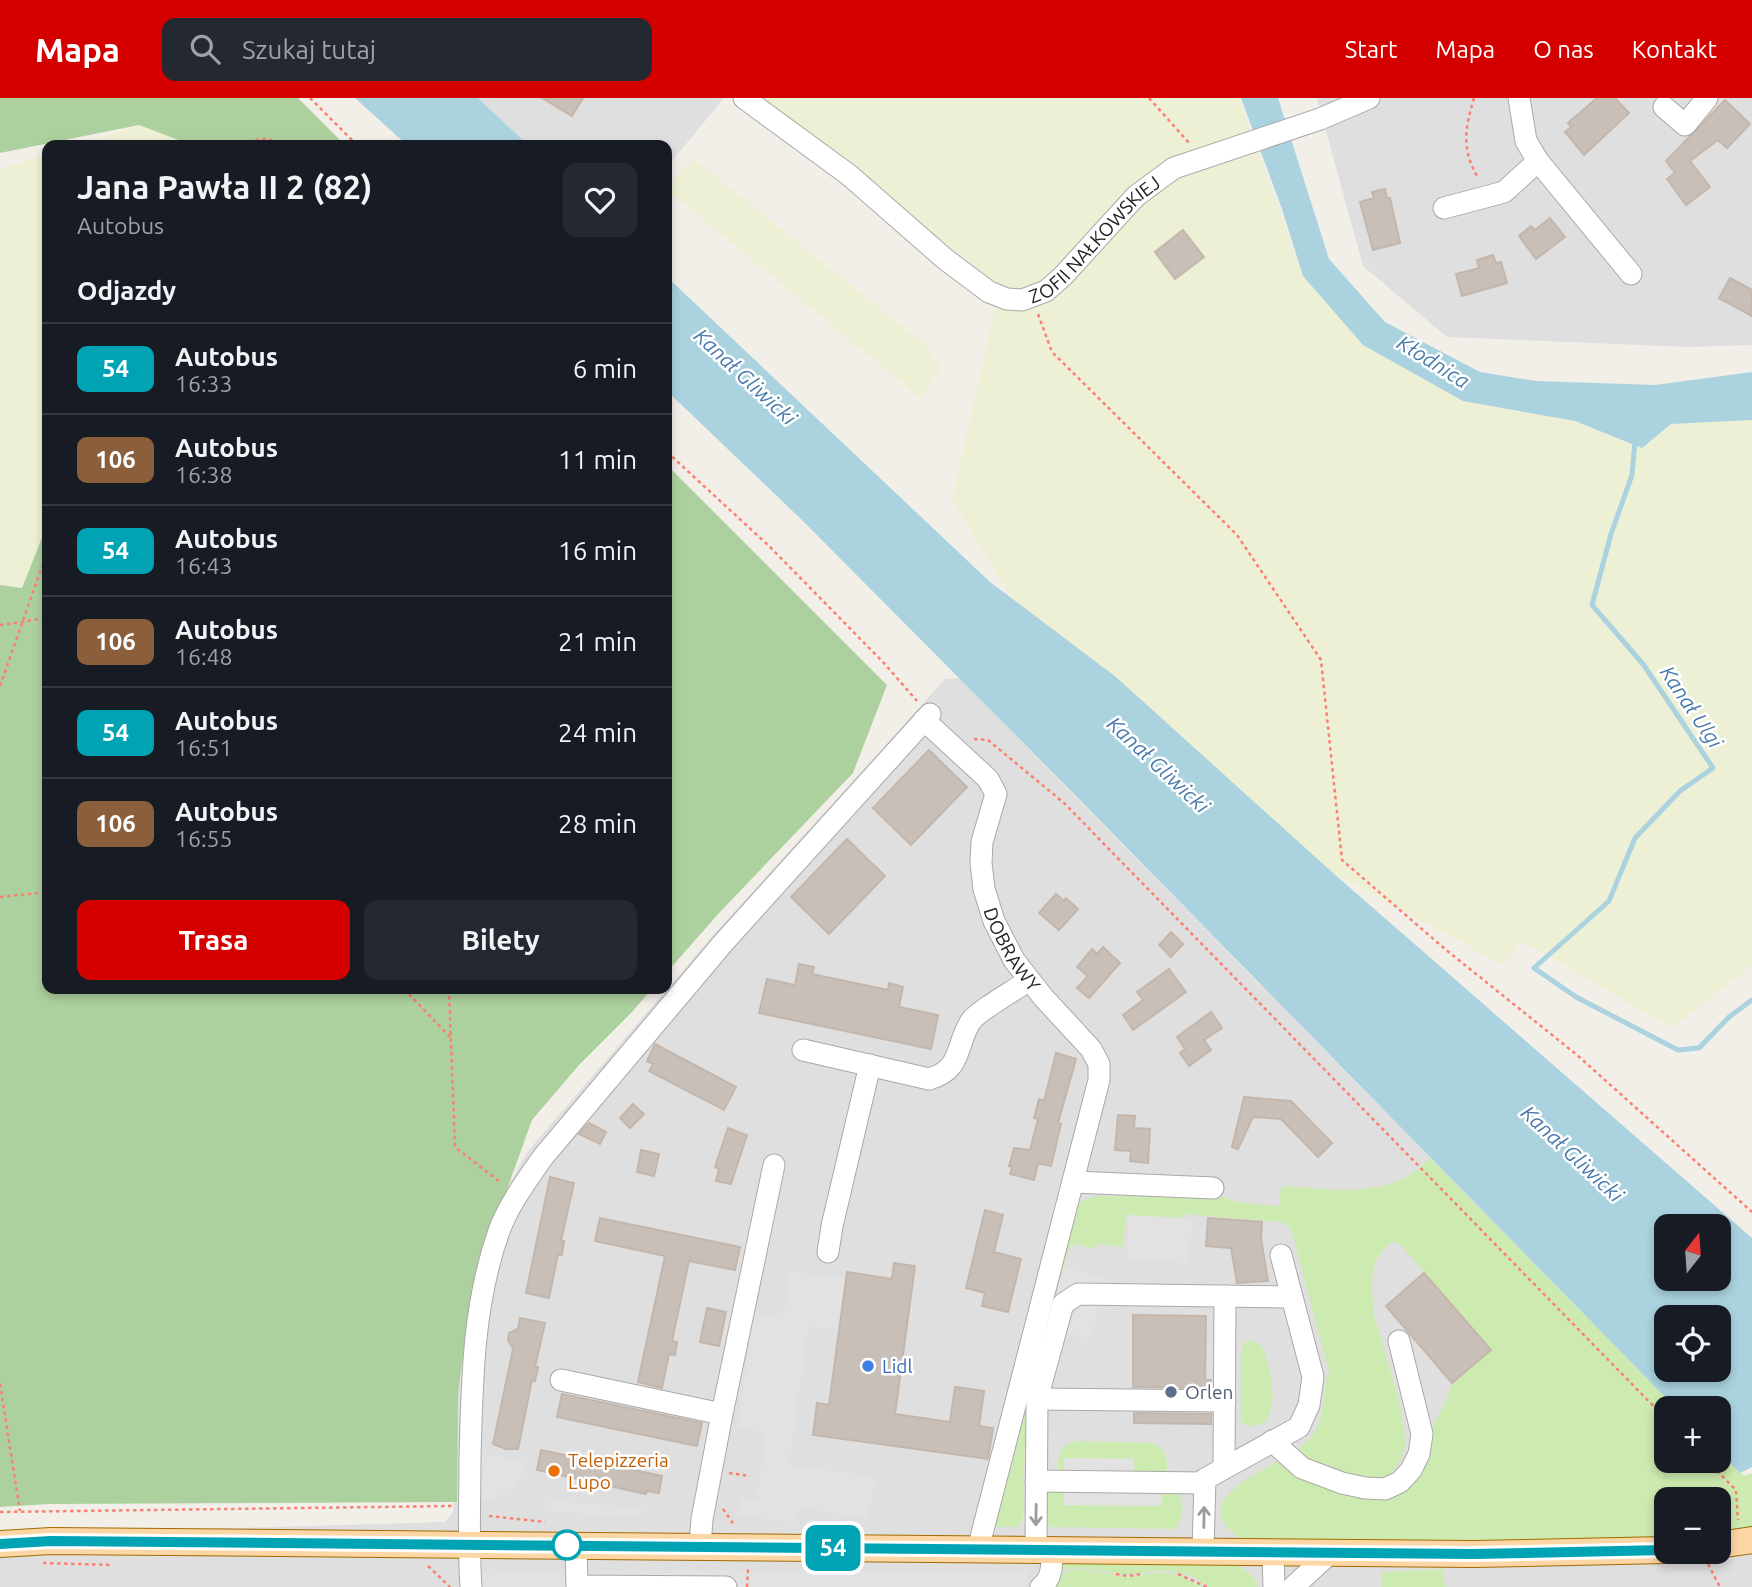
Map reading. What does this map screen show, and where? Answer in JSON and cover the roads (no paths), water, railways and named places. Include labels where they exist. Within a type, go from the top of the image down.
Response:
[{"type":"main road","points":[[0,1544],[51,1541],[1486,1554],[1654,1550]]},
{"type":"street","name":"ZOFII NAŁKOWSKIEJ","points":[[744,98],[849,175],[945,259],[989,292],[1007,299],[1032,298],[1046,290],[1063,276],[1136,197],[1152,182],[1174,168],[1320,119],[1370,98]]},
{"type":"street","points":[[1519,98],[1526,141],[1538,161],[1631,274]]},
{"type":"street","points":[[1664,107],[1685,125],[1707,98]]},
{"type":"street","points":[[1444,208],[1504,191],[1538,161]]},
{"type":"street","name":"DOBRAWY","points":[[468,1544],[472,1378],[482,1291],[500,1229],[517,1195],[542,1157],[724,942],[927,717],[988,779],[996,794],[982,842],[981,863],[984,889],[993,921],[1014,960],[1091,1049],[1099,1064],[1099,1080],[1074,1182]]},
{"type":"street","points":[[803,1050],[929,1079],[943,1075],[952,1066],[972,1019],[1029,980]]},
{"type":"street","points":[[828,1252],[870,1065]]},
{"type":"street","points":[[700,1546],[702,1519],[722,1414],[774,1165]]},
{"type":"street","points":[[978,1549],[1074,1182],[1213,1188]]},
{"type":"street","points":[[1203,1551],[1205,1479],[1299,1427],[1309,1405],[1312,1377],[1281,1255]]},
{"type":"street","points":[[1041,1587],[1046,1583],[1051,1571],[1044,1549],[1036,1481],[1037,1399],[1063,1304],[1079,1294],[1292,1297]]},
{"type":"street","points":[[1224,1468],[1225,1296]]},
{"type":"street","points":[[1272,1441],[1302,1468],[1342,1483],[1385,1489],[1400,1482],[1411,1471],[1419,1454],[1422,1434],[1399,1340]]},
{"type":"street","points":[[561,1380],[722,1414]]},
{"type":"street","points":[[1037,1399],[1225,1401]]},
{"type":"street","points":[[1036,1481],[1204,1483]]},
{"type":"street","points":[[468,1544],[471,1587]]},
{"type":"street","points":[[576,1545],[577,1586],[726,1587]]},
{"type":"street","points":[[1273,1553],[1273,1587]]},
{"type":"street","points":[[1293,1587],[1330,1553]]},
{"type":"water","points":[[355,98],[478,98],[523,140],[401,140]]},
{"type":"water","name":"Kłodnica","points":[[1241,98],[1278,98],[1329,259],[1385,322],[1480,372],[1536,381],[1655,385],[1752,372],[1752,420],[1671,424],[1642,448],[1575,421],[1463,401],[1363,345],[1303,276],[1282,209]]},
{"type":"water","name":"Kanał Gliwicki","points":[[672,282],[990,582],[1116,677],[1333,873],[1724,1214],[1654,1214],[1654,1292],[1731,1292],[1731,1220],[1752,1238],[1752,1467],[1740,1473],[1731,1464],[1731,1396],[1664,1396],[803,521],[672,396]]},
{"type":"waterway","name":"Kanał Ulgi","points":[[1635,441],[1632,475],[1611,534],[1592,605],[1643,664],[1713,768],[1680,791],[1635,838],[1609,901],[1534,968],[1576,997],[1678,1050],[1699,1048],[1729,1017],[1752,1000]]},
{"type":"place","name":"Lidl","points":[[868,1366]]},
{"type":"place","name":"Orlen","points":[[1171,1392]]},
{"type":"place","name":"Telepizzeria Lupo","points":[[554,1471]]}]
